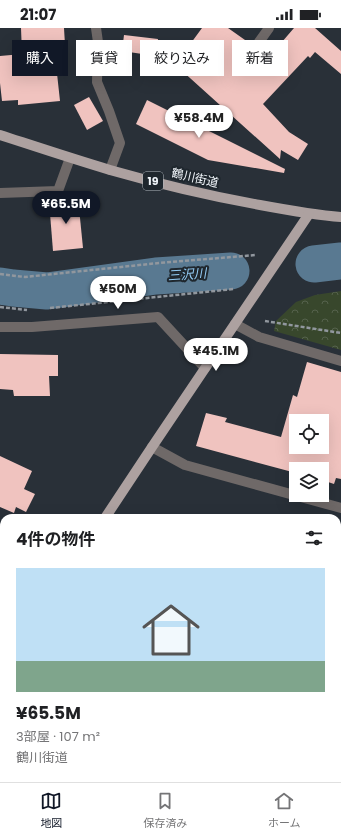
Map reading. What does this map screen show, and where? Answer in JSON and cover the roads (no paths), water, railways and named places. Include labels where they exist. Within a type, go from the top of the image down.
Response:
[{"type":"main road","name":"鶴川街道","points":[[0,135],[70,158],[161,184],[309,214],[341,217]]},
{"type":"main road","points":[[108,514],[309,214]]},
{"type":"street","points":[[96,28],[98,42],[97,82],[120,143],[110,170]]},
{"type":"street","points":[[260,40],[269,28]]},
{"type":"street","points":[[0,194],[58,191],[70,158]]},
{"type":"street","points":[[0,326],[32,328],[158,317],[205,368]]},
{"type":"street","points":[[235,324],[259,337],[341,361]]},
{"type":"street","points":[[152,447],[185,465],[341,508]]},
{"type":"waterway","name":"三沢川","points":[[314,264],[341,261]]},
{"type":"waterway","name":"三沢川","points":[[0,286],[47,291],[156,276],[231,271]]}]
